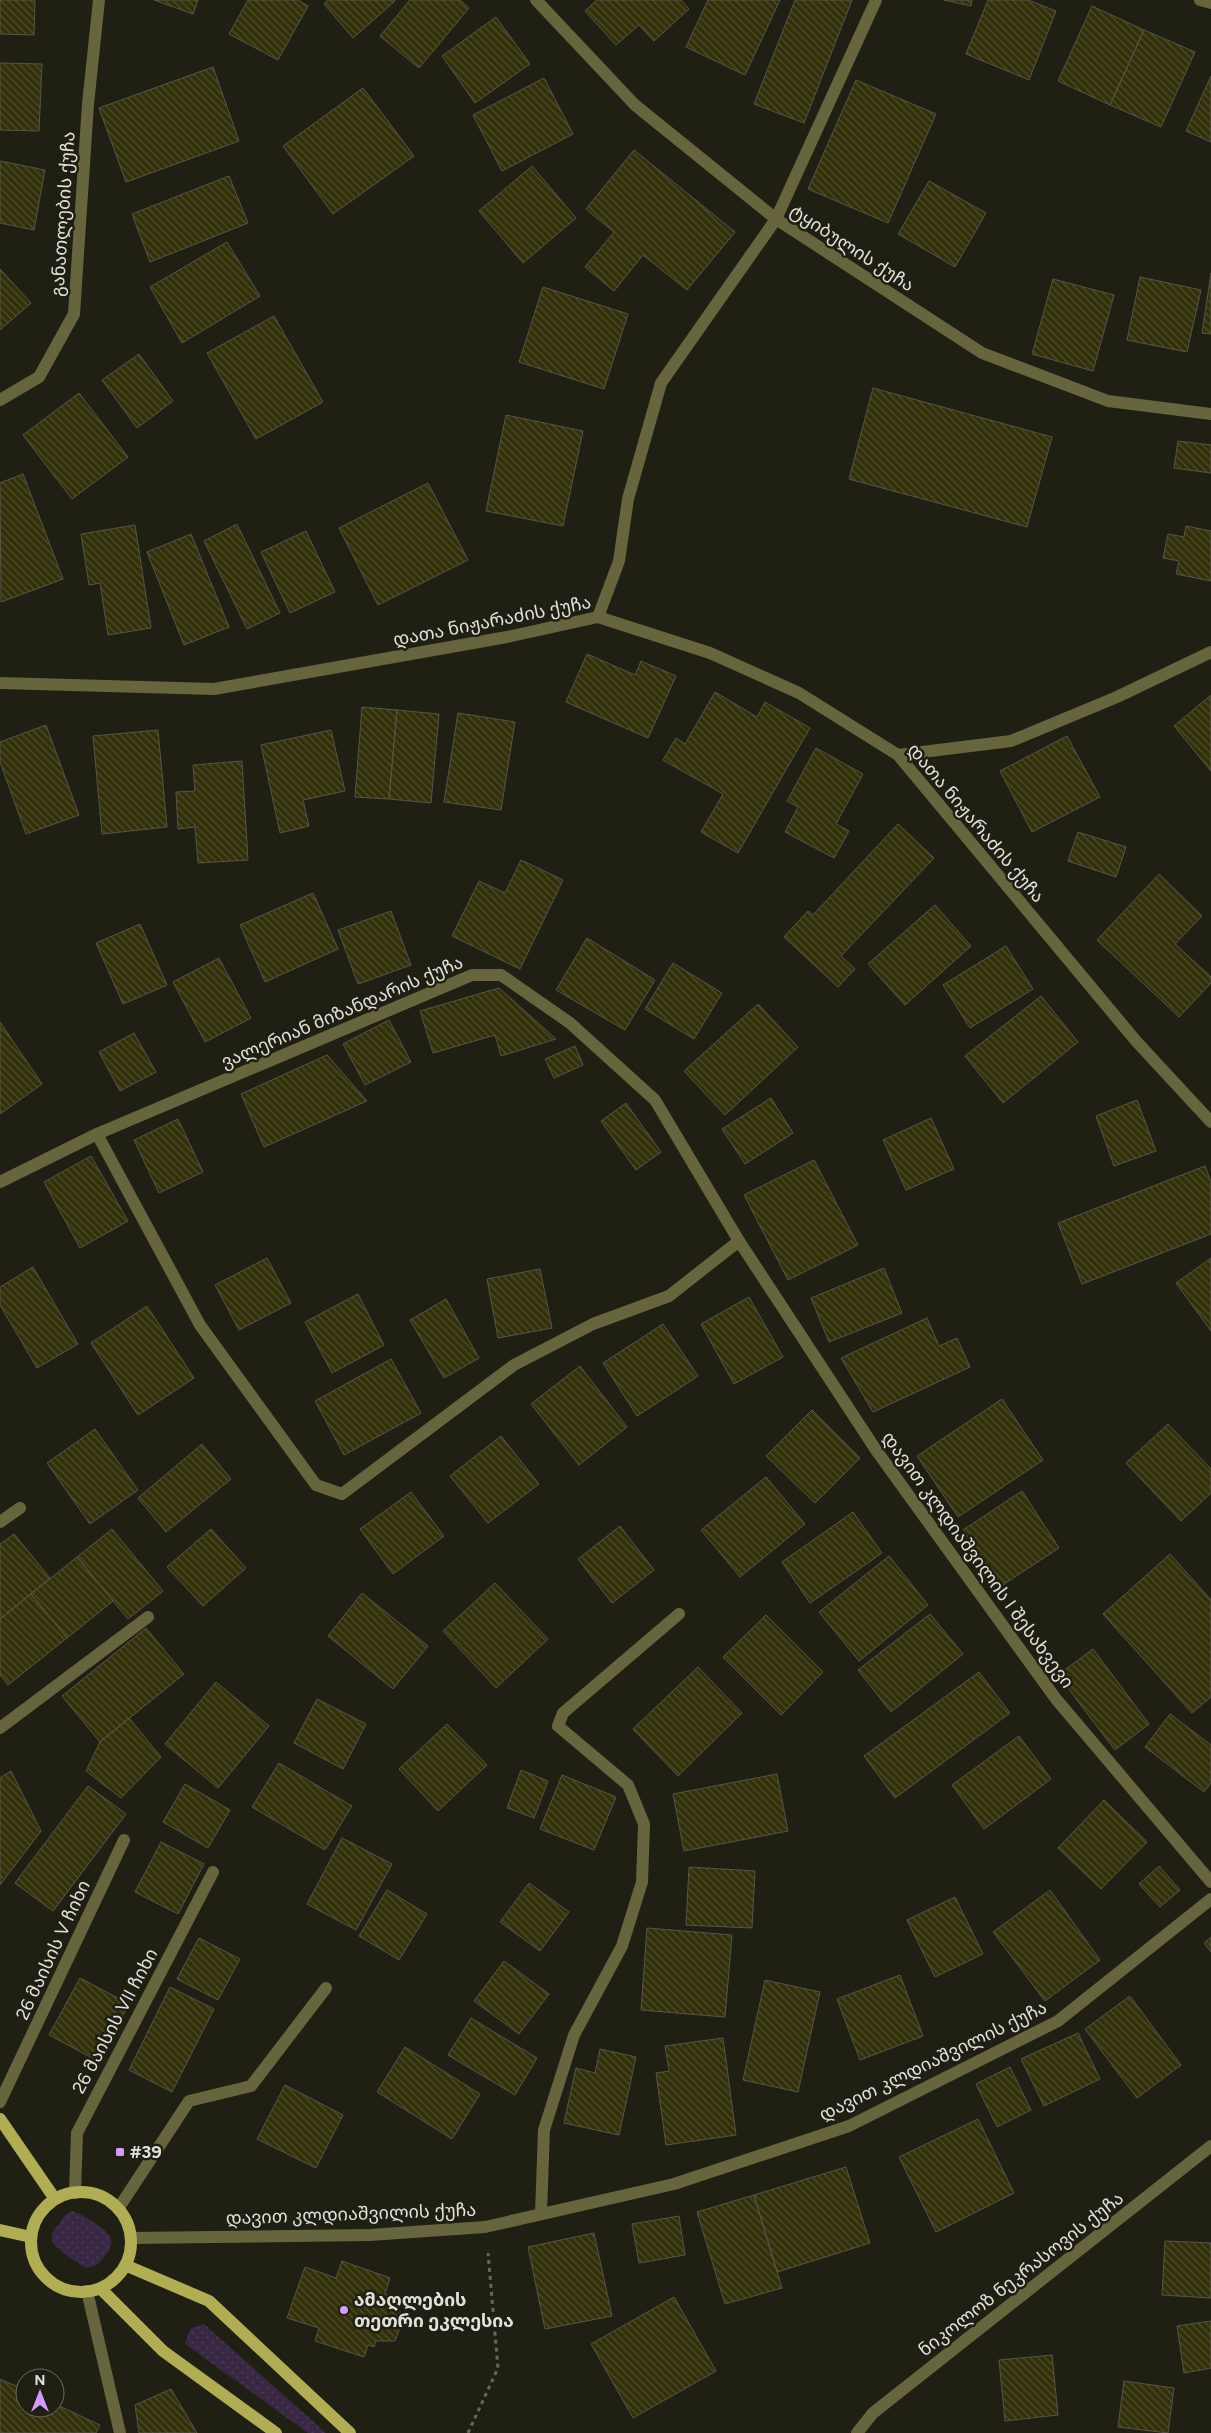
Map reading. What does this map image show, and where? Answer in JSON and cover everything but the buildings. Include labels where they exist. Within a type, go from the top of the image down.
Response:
[{"type":"main road","points":[[0,2119],[55,2200]]},
{"type":"main road","points":[[74,2193],[91,2193],[106,2199],[118,2209],[127,2222],[131,2238],[130,2252],[125,2265],[118,2275],[94,2290],[70,2291],[53,2284],[40,2271],[32,2255],[31,2237],[35,2222],[43,2209],[55,2200],[74,2193]]},
{"type":"main road","points":[[0,2230],[31,2237]]},
{"type":"main road","points":[[125,2265],[209,2301],[350,2433]]},
{"type":"main road","points":[[94,2290],[163,2351],[276,2433]]},
{"type":"street","name":"განათლების ქუჩა","points":[[0,400],[39,376],[74,314],[88,104],[99,0]]},
{"type":"street","name":"ტყიბულის ქუჩა","points":[[536,0],[635,105],[776,219],[982,353],[1108,400],[1211,414]]},
{"type":"street","points":[[598,617],[619,561],[628,499],[661,383],[776,219],[876,0]]},
{"type":"street","points":[[1200,0],[1211,3]]},
{"type":"street","name":"დათა ნიჟარაძის ქუჩა","points":[[0,683],[214,689],[507,637],[598,617],[710,652],[799,693],[898,755],[1136,1041],[1211,1122]]},
{"type":"street","points":[[898,755],[1011,741],[1117,697],[1211,652]]},
{"type":"street","name":"ვალერიან მიზანდარის ქუჩა","points":[[0,1182],[97,1134],[472,975],[500,975],[570,1023],[655,1100],[739,1241]]},
{"type":"street","points":[[97,1134],[200,1325],[316,1485],[342,1494],[514,1365],[593,1324],[669,1296],[739,1241]]},
{"type":"street","name":"დავით კლდიაშვილის I შესახვევი","points":[[739,1241],[876,1450],[1056,1699],[1211,1882]]},
{"type":"street","points":[[0,1522],[20,1508]]},
{"type":"street","points":[[541,2213],[544,2130],[574,2035],[622,1946],[642,1882],[644,1824],[628,1786],[558,1726],[563,1713],[679,1614]]},
{"type":"street","points":[[0,1728],[148,1617]]},
{"type":"street","name":"26 მაისის V ჩიხი","points":[[0,2102],[124,1840]]},
{"type":"street","name":"26 მაისის VII ჩიხი","points":[[74,2193],[77,2133],[213,1872]]},
{"type":"street","name":"დავით კლდიაშვილის ქუჩა","points":[[131,2238],[370,2235],[485,2227],[674,2184],[849,2126],[1058,2022],[1211,1899]]},
{"type":"street","points":[[118,2209],[189,2101],[251,2086],[326,1988]]},
{"type":"street","name":"ნიკოლოზ ნეკრასოვის ქუჩა","points":[[857,2433],[874,2413],[1211,2146]]},
{"type":"street","points":[[94,2290],[120,2433]]},
{"type":"path","points":[[468,2433],[498,2368],[485,2227]]},
{"type":"shaded area","points":[[72,2211],[96,2224],[110,2237],[111,2246],[109,2251],[94,2266],[82,2266],[61,2251],[52,2241],[54,2230],[64,2216]]},
{"type":"shaded area","points":[[204,2324],[326,2433],[308,2433],[185,2344],[190,2329]]},
{"type":"place","name":"#39","points":[[120,2152]]},
{"type":"place","name":"ამაღლების თეთრი ეკლესია","points":[[344,2310]]}]
